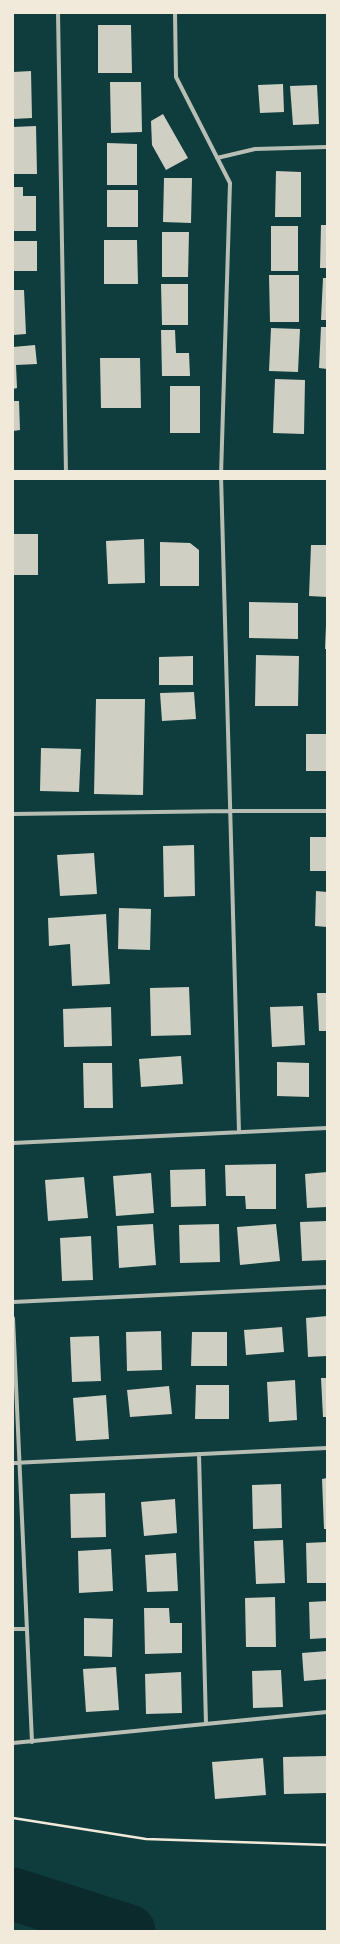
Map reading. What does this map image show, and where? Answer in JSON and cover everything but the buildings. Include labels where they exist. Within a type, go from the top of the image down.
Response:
[{"type":"main road","points":[[13,475],[327,474]]},
{"type":"street","points":[[58,13],[66,475]]},
{"type":"street","points":[[175,13],[176,76],[230,183],[222,475],[239,1132]]},
{"type":"street","points":[[217,158],[255,149],[327,147]]},
{"type":"street","points":[[13,814],[327,811]]},
{"type":"street","points":[[13,1142],[327,1128]]},
{"type":"street","points":[[13,1302],[327,1287]]},
{"type":"street","points":[[13,1318],[32,1742]]},
{"type":"street","points":[[13,1462],[327,1448]]},
{"type":"street","points":[[199,1454],[206,1724]]},
{"type":"street","points":[[13,1629],[27,1630]]},
{"type":"street","points":[[13,1743],[327,1712]]},
{"type":"path","points":[[13,1818],[146,1839],[327,1845]]},
{"type":"waterway","points":[[13,1894],[129,1931]]}]
